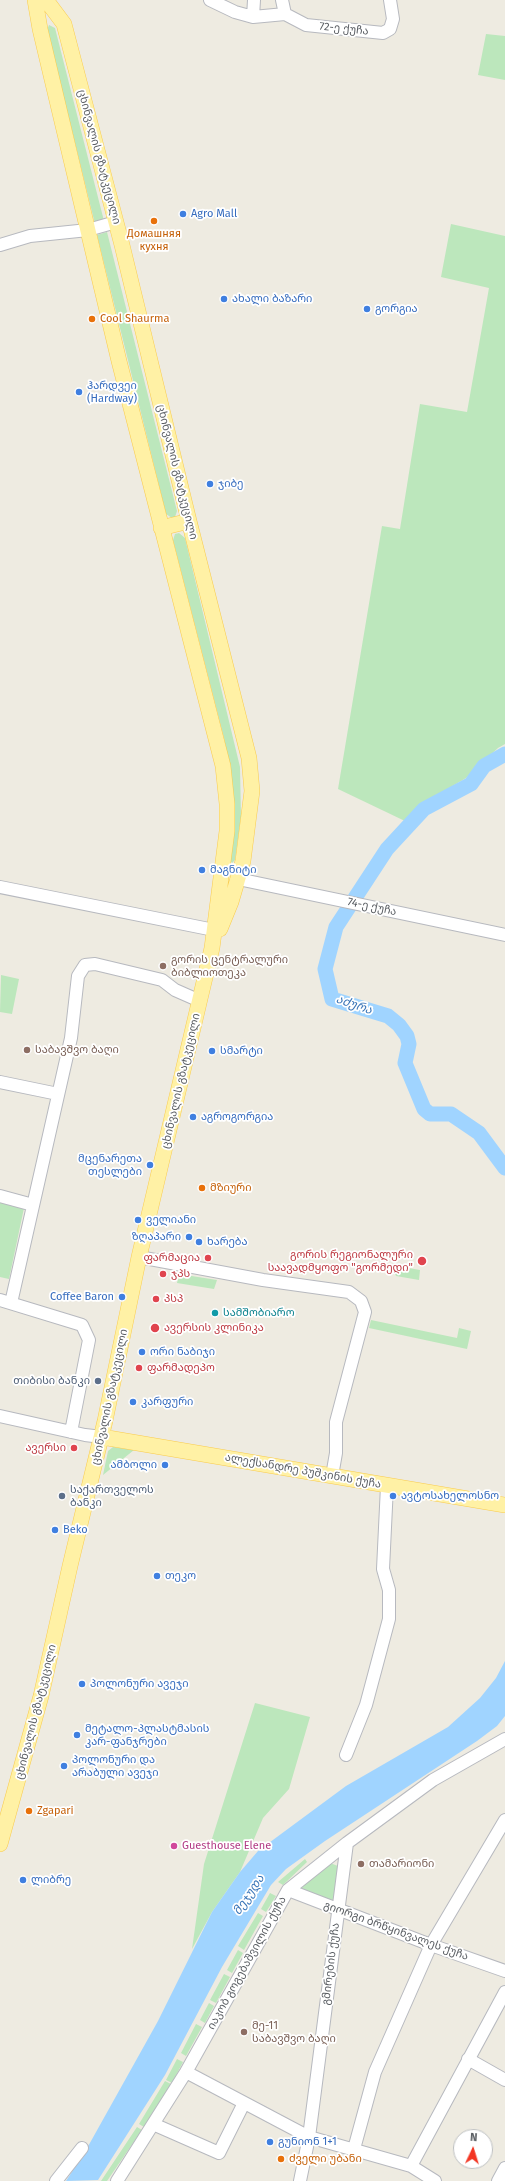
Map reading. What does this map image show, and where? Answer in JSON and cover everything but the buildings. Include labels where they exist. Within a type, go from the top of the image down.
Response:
[{"type":"main road","name":"ცხინვალის გზატკეცილი","points":[[0,1844],[4,1817],[41,1696],[70,1566],[102,1437],[139,1257],[212,948],[222,872],[227,804],[223,766],[119,361],[40,29],[35,0]]},
{"type":"main road","name":"ცხინვალის გზატკეცილი","points":[[46,0],[64,24],[116,222],[249,758],[252,796],[238,879],[212,948]]},
{"type":"main road","points":[[161,528],[189,521]]},
{"type":"main road","points":[[222,872],[232,879],[238,879]]},
{"type":"main road","name":"ალექსანდრე პუშკინის ქუჩა","points":[[102,1437],[505,1505]]},
{"type":"street","points":[[210,0],[235,12],[253,17],[285,14],[282,0]]},
{"type":"street","points":[[253,17],[254,0]]},
{"type":"street","name":"72-ე ქუჩა","points":[[285,14],[306,25],[383,32],[390,29],[392,18],[390,0]]},
{"type":"street","points":[[0,245],[30,236],[88,230],[116,222]]},
{"type":"street","name":"74-ე ქუჩა","points":[[238,879],[505,935]]},
{"type":"street","points":[[0,887],[214,930]]},
{"type":"street","points":[[71,1432],[89,1340],[82,1325],[5,1302],[33,1205],[71,1038],[78,976],[85,965],[95,964],[162,980],[176,990],[200,1001]]},
{"type":"street","points":[[0,1082],[58,1094]]},
{"type":"street","points":[[0,1196],[33,1205]]},
{"type":"street","points":[[139,1257],[263,1280],[349,1292],[361,1301],[365,1312],[336,1422],[332,1476]]},
{"type":"street","points":[[0,1416],[71,1432],[102,1437]]},
{"type":"street","points":[[346,1755],[366,1705],[390,1619],[390,1590],[383,1569],[387,1486]]},
{"type":"street","name":"იაკობ გოგებაშვილის ქუჩა","points":[[117,2181],[186,2072],[288,1890],[347,1843],[433,1780],[505,1739]]},
{"type":"street","points":[[354,2150],[375,2072],[432,1945],[505,1820]]},
{"type":"street","name":"გმირების ქუჩა","points":[[300,2181],[309,2137],[347,1843]]},
{"type":"street","name":"გიორგი ბრწყინვალეს ქუჩა","points":[[288,1890],[338,1910],[505,1971]]},
{"type":"street","points":[[411,2166],[505,1992]]},
{"type":"street","points":[[468,2059],[505,2080]]},
{"type":"street","points":[[186,2072],[309,2137],[411,2166],[435,2181]]},
{"type":"street","points":[[153,2124],[219,2153],[244,2103]]},
{"type":"street","points":[[56,2181],[82,2148]]},
{"type":"street","points":[[498,2181],[505,2168]]},
{"type":"green space","points":[[49,25],[55,28],[104,221],[95,224],[47,30]]},
{"type":"green space","points":[[486,34],[505,36],[505,80],[478,75]]},
{"type":"green space","points":[[451,224],[505,236],[505,744],[498,748],[466,778],[421,805],[407,822],[338,789],[382,526],[400,529],[420,404],[467,412],[489,288],[441,277]]},
{"type":"green space","points":[[107,232],[177,511],[175,517],[172,518],[166,514],[97,235]]},
{"type":"green space","points":[[179,533],[185,538],[240,767],[241,817],[235,860],[232,863],[229,859],[230,770],[224,738],[173,540],[175,534]]},
{"type":"green space","points":[[1,975],[19,979],[12,1014],[0,1012]]},
{"type":"green space","points":[[0,1202],[24,1208],[9,1279],[0,1277]]},
{"type":"green space","points":[[397,1266],[420,1270],[419,1280],[396,1276],[394,1271]]},
{"type":"green space","points":[[179,1274],[217,1280],[214,1289],[177,1283]]},
{"type":"green space","points":[[371,1320],[457,1338],[459,1328],[471,1331],[467,1349],[369,1328]]},
{"type":"green space","points":[[113,1447],[134,1450],[103,1475],[108,1451]]},
{"type":"green space","points":[[255,1703],[310,1717],[289,1789],[263,1818],[240,1872],[212,1912],[192,1949],[204,1864]]},
{"type":"green space","points":[[305,1859],[307,1862],[283,1885],[278,1882]]},
{"type":"green space","points":[[330,1863],[338,1866],[333,1902],[299,1888]]},
{"type":"green space","points":[[270,1893],[276,1896],[266,1912],[261,1909]]},
{"type":"green space","points":[[258,1913],[263,1916],[244,1950],[238,1946]]},
{"type":"green space","points":[[238,1950],[243,1953],[232,1973],[227,1970]]},
{"type":"green space","points":[[224,1974],[230,1977],[216,2003],[210,2000]]},
{"type":"green space","points":[[209,2003],[214,2006],[205,2023],[200,2020]]},
{"type":"green space","points":[[196,2024],[202,2027],[186,2056],[181,2053]]},
{"type":"green space","points":[[177,2059],[183,2062],[172,2083],[166,2080]]},
{"type":"green space","points":[[165,2081],[171,2084],[144,2127],[139,2124]]},
{"type":"green space","points":[[137,2127],[142,2130],[107,2181],[101,2181]]},
{"type":"water","name":"მეჯუდა","points":[[505,1661],[505,1716],[497,1726],[477,1741],[325,1841],[286,1869],[271,1885],[222,1967],[165,2075],[98,2180],[66,2181],[86,2150],[158,2021],[212,1912],[240,1872],[258,1851],[346,1786],[448,1727],[480,1698],[496,1678]]},
{"type":"waterway","name":"აძურა","points":[[505,754],[484,766],[471,784],[424,809],[387,849],[336,927],[325,969],[332,999],[388,1016],[399,1025],[407,1036],[409,1044],[405,1063],[424,1109],[430,1114],[451,1114],[479,1133],[505,1168]]},
{"type":"place","name":"Agro Mall","points":[[183,214]]},
{"type":"place","name":"Домашняя кухня","points":[[154,221]]},
{"type":"place","name":"ახალი ბაზარი","points":[[224,299]]},
{"type":"place","name":"გორგია","points":[[367,309]]},
{"type":"place","name":"Cool Shaurma","points":[[92,319]]},
{"type":"place","name":"ჰარდვეი (Hardway)","points":[[79,392]]},
{"type":"place","name":"ჯიბე","points":[[210,484]]},
{"type":"place","name":"მაგნიტი","points":[[202,870]]},
{"type":"place","name":"გორის ცენტრალური ბიბლიოთეკა","points":[[163,966]]},
{"type":"place","name":"საბავშვო ბაღი","points":[[27,1050]]},
{"type":"place","name":"სმარტი","points":[[212,1051]]},
{"type":"place","name":"აგროგორგია","points":[[193,1117]]},
{"type":"place","name":"მცენარეთა თესლები","points":[[150,1165]]},
{"type":"place","name":"მზიური","points":[[202,1188]]},
{"type":"place","name":"ველიანი","points":[[138,1220]]},
{"type":"place","name":"ზღაპარი","points":[[189,1237]]},
{"type":"place","name":"ხარება","points":[[199,1242]]},
{"type":"place","name":"ფარმაცია","points":[[208,1258]]},
{"type":"place","name":"გორის რეგიონალური საავადმყოფო \"გორმედი\"","points":[[422,1261]]},
{"type":"place","name":"ჯპს","points":[[163,1274]]},
{"type":"place","name":"Coffee Baron","points":[[122,1297]]},
{"type":"place","name":"პსპ","points":[[156,1299]]},
{"type":"place","name":"სამშობიარო","points":[[215,1313]]},
{"type":"place","name":"ავერსის კლინიკა","points":[[155,1328]]},
{"type":"place","name":"ორი ნაბიჯი","points":[[142,1352]]},
{"type":"place","name":"ფარმადეპო","points":[[139,1368]]},
{"type":"place","name":"თიბისი ბანკი","points":[[98,1381]]},
{"type":"place","name":"კარფური","points":[[133,1402]]},
{"type":"place","name":"ავერსი","points":[[74,1448]]},
{"type":"place","name":"ამბოლი","points":[[165,1465]]},
{"type":"place","name":"საქართველოს ბანკი","points":[[62,1496]]},
{"type":"place","name":"ავტოსახელოსნო","points":[[393,1496]]},
{"type":"place","name":"Beko","points":[[55,1530]]},
{"type":"place","name":"თეკო","points":[[157,1576]]},
{"type":"place","name":"პოლონური ავეჯი","points":[[82,1684]]},
{"type":"place","name":"მეტალო-პლასტმასის კარ-ფანჯრები","points":[[77,1735]]},
{"type":"place","name":"პოლონური და არაბული ავეჯი","points":[[64,1766]]},
{"type":"place","name":"Zgapari","points":[[29,1811]]},
{"type":"place","name":"Guesthouse Elene","points":[[174,1846]]},
{"type":"place","name":"თამარიონი","points":[[361,1864]]},
{"type":"place","name":"ლიბრე","points":[[23,1880]]},
{"type":"place","name":"მე-11 საბავშვო ბაღი","points":[[244,2032]]},
{"type":"place","name":"გუნიონ 1+1","points":[[270,2142]]},
{"type":"place","name":"ძველი უბანი","points":[[281,2159]]}]
